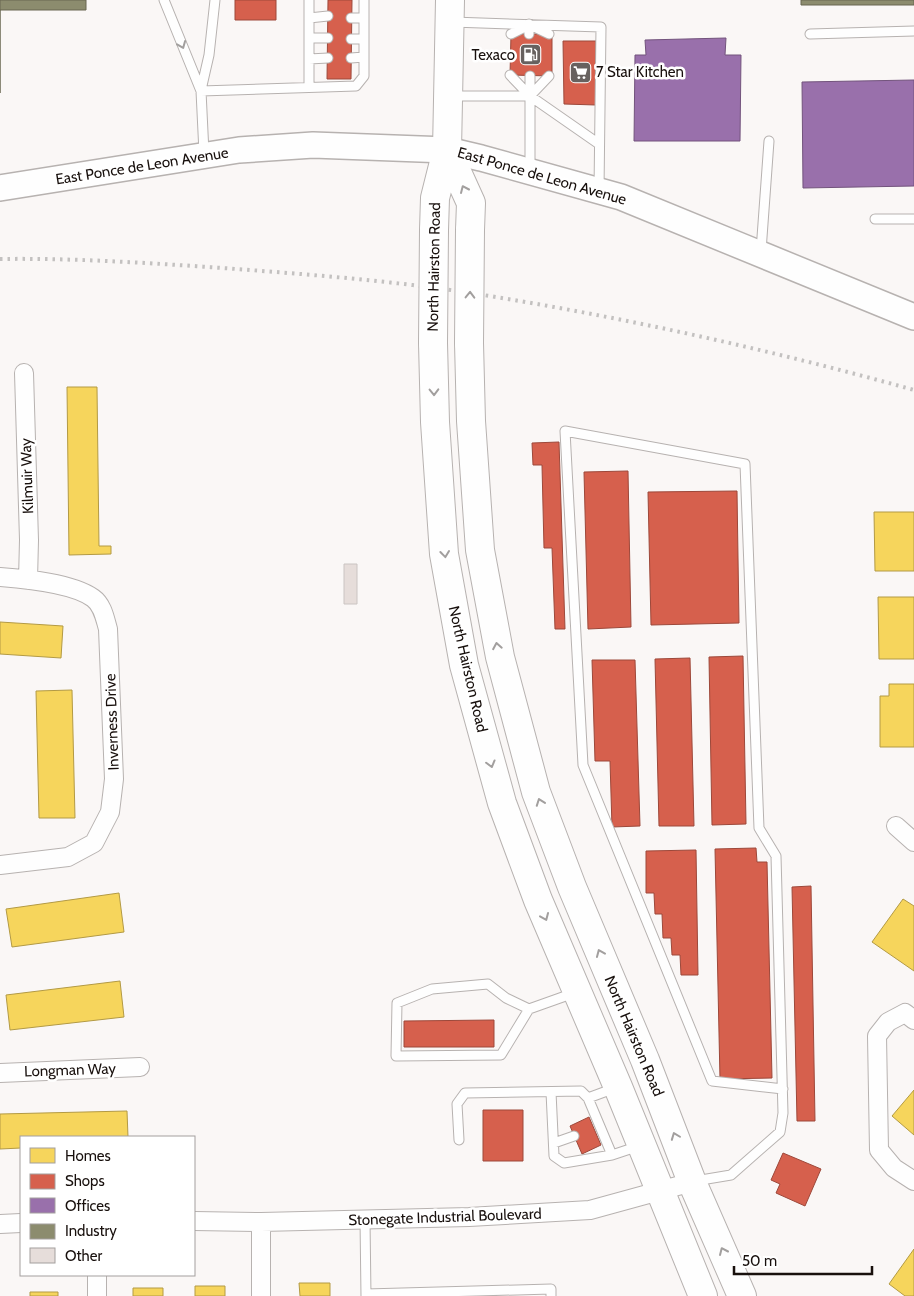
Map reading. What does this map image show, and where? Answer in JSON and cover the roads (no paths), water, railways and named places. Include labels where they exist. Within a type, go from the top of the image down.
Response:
[{"type":"main road","points":[[447,150],[450,11]]},
{"type":"main road","name":"East Ponce de Leon Avenue","points":[[0,188],[239,150],[313,145],[447,150],[621,197],[914,316]]},
{"type":"main road","name":"North Hairston Road","points":[[447,150],[471,203],[469,344],[471,421],[480,550],[500,657],[536,792],[572,887],[645,1060],[692,1182],[742,1296]]},
{"type":"main road","name":"North Hairston Road","points":[[447,150],[435,198],[433,344],[435,422],[444,554],[464,665],[502,803],[538,900],[618,1087],[703,1296]]},
{"type":"street","name":"Kilmuir Way","points":[[24,373],[29,540],[28,580]]},
{"type":"street","name":"Inverness Drive","points":[[0,577],[28,580],[80,591],[94,599],[102,610],[108,629],[113,787],[110,812],[94,843],[68,857],[0,864]]},
{"type":"street","points":[[896,826],[914,842]]},
{"type":"street","points":[[914,1020],[905,1013],[888,1022],[877,1036],[879,1150],[894,1168],[914,1181]]},
{"type":"street","name":"Longman Way","points":[[0,1073],[140,1067]]},
{"type":"street","name":"Stonegate Industrial Boulevard","points":[[195,1221],[365,1220],[469,1217],[590,1210],[692,1182]]},
{"type":"street","points":[[261,1222],[261,1296]]},
{"type":"street","points":[[0,1224],[20,1223]]},
{"type":"street","points":[[97,1276],[97,1296]]},
{"type":"lane","points":[[164,0],[201,91]]},
{"type":"lane","points":[[209,0],[214,14]]},
{"type":"lane","points":[[204,156],[201,91],[209,55],[216,0]]},
{"type":"lane","points":[[309,0],[309,86]]},
{"type":"lane","points":[[201,91],[309,86],[356,86],[364,76],[364,0]]},
{"type":"lane","points":[[450,11],[529,24],[601,26],[599,191]]},
{"type":"lane","points":[[309,18],[328,16]]},
{"type":"lane","points":[[351,18],[364,18]]},
{"type":"lane","points":[[511,34],[529,24]]},
{"type":"lane","points":[[529,24],[529,34]]},
{"type":"lane","points":[[529,24],[550,34]]},
{"type":"lane","points":[[810,34],[914,30]]},
{"type":"lane","points":[[309,38],[328,38]]},
{"type":"lane","points":[[351,39],[364,39]]},
{"type":"lane","points":[[351,58],[364,57]]},
{"type":"lane","points":[[309,59],[328,58]]},
{"type":"lane","points":[[510,76],[530,96],[599,144]]},
{"type":"lane","points":[[530,76],[530,172]]},
{"type":"lane","points":[[448,96],[530,96],[549,76]]},
{"type":"lane","points":[[761,254],[769,140]]},
{"type":"lane","points":[[875,219],[914,219]]},
{"type":"lane","points":[[692,1182],[731,1176],[780,1132],[783,1113],[776,856],[760,828],[744,464],[565,431],[583,765],[712,1081],[782,1089]]},
{"type":"lane","points":[[529,1009],[506,998],[488,984],[432,989],[397,1003],[396,1056],[501,1055],[529,1009],[577,992]]},
{"type":"lane","points":[[588,1098],[618,1087]]},
{"type":"lane","points":[[459,1140],[457,1104],[464,1093],[581,1091],[588,1098],[596,1125],[612,1155]]},
{"type":"lane","points":[[551,1092],[554,1156],[564,1163],[612,1155],[641,1145]]},
{"type":"lane","points":[[554,1143],[574,1136]]},
{"type":"lane","points":[[365,1220],[366,1295],[551,1288],[551,1296]]},
{"type":"railway","points":[[0,259],[84,260],[223,268],[374,281],[464,292],[577,311],[690,334],[914,390]]},
{"type":"place","name":"Texaco","points":[[531,55]]},
{"type":"place","name":"7 Star Kitchen","points":[[580,72]]}]
